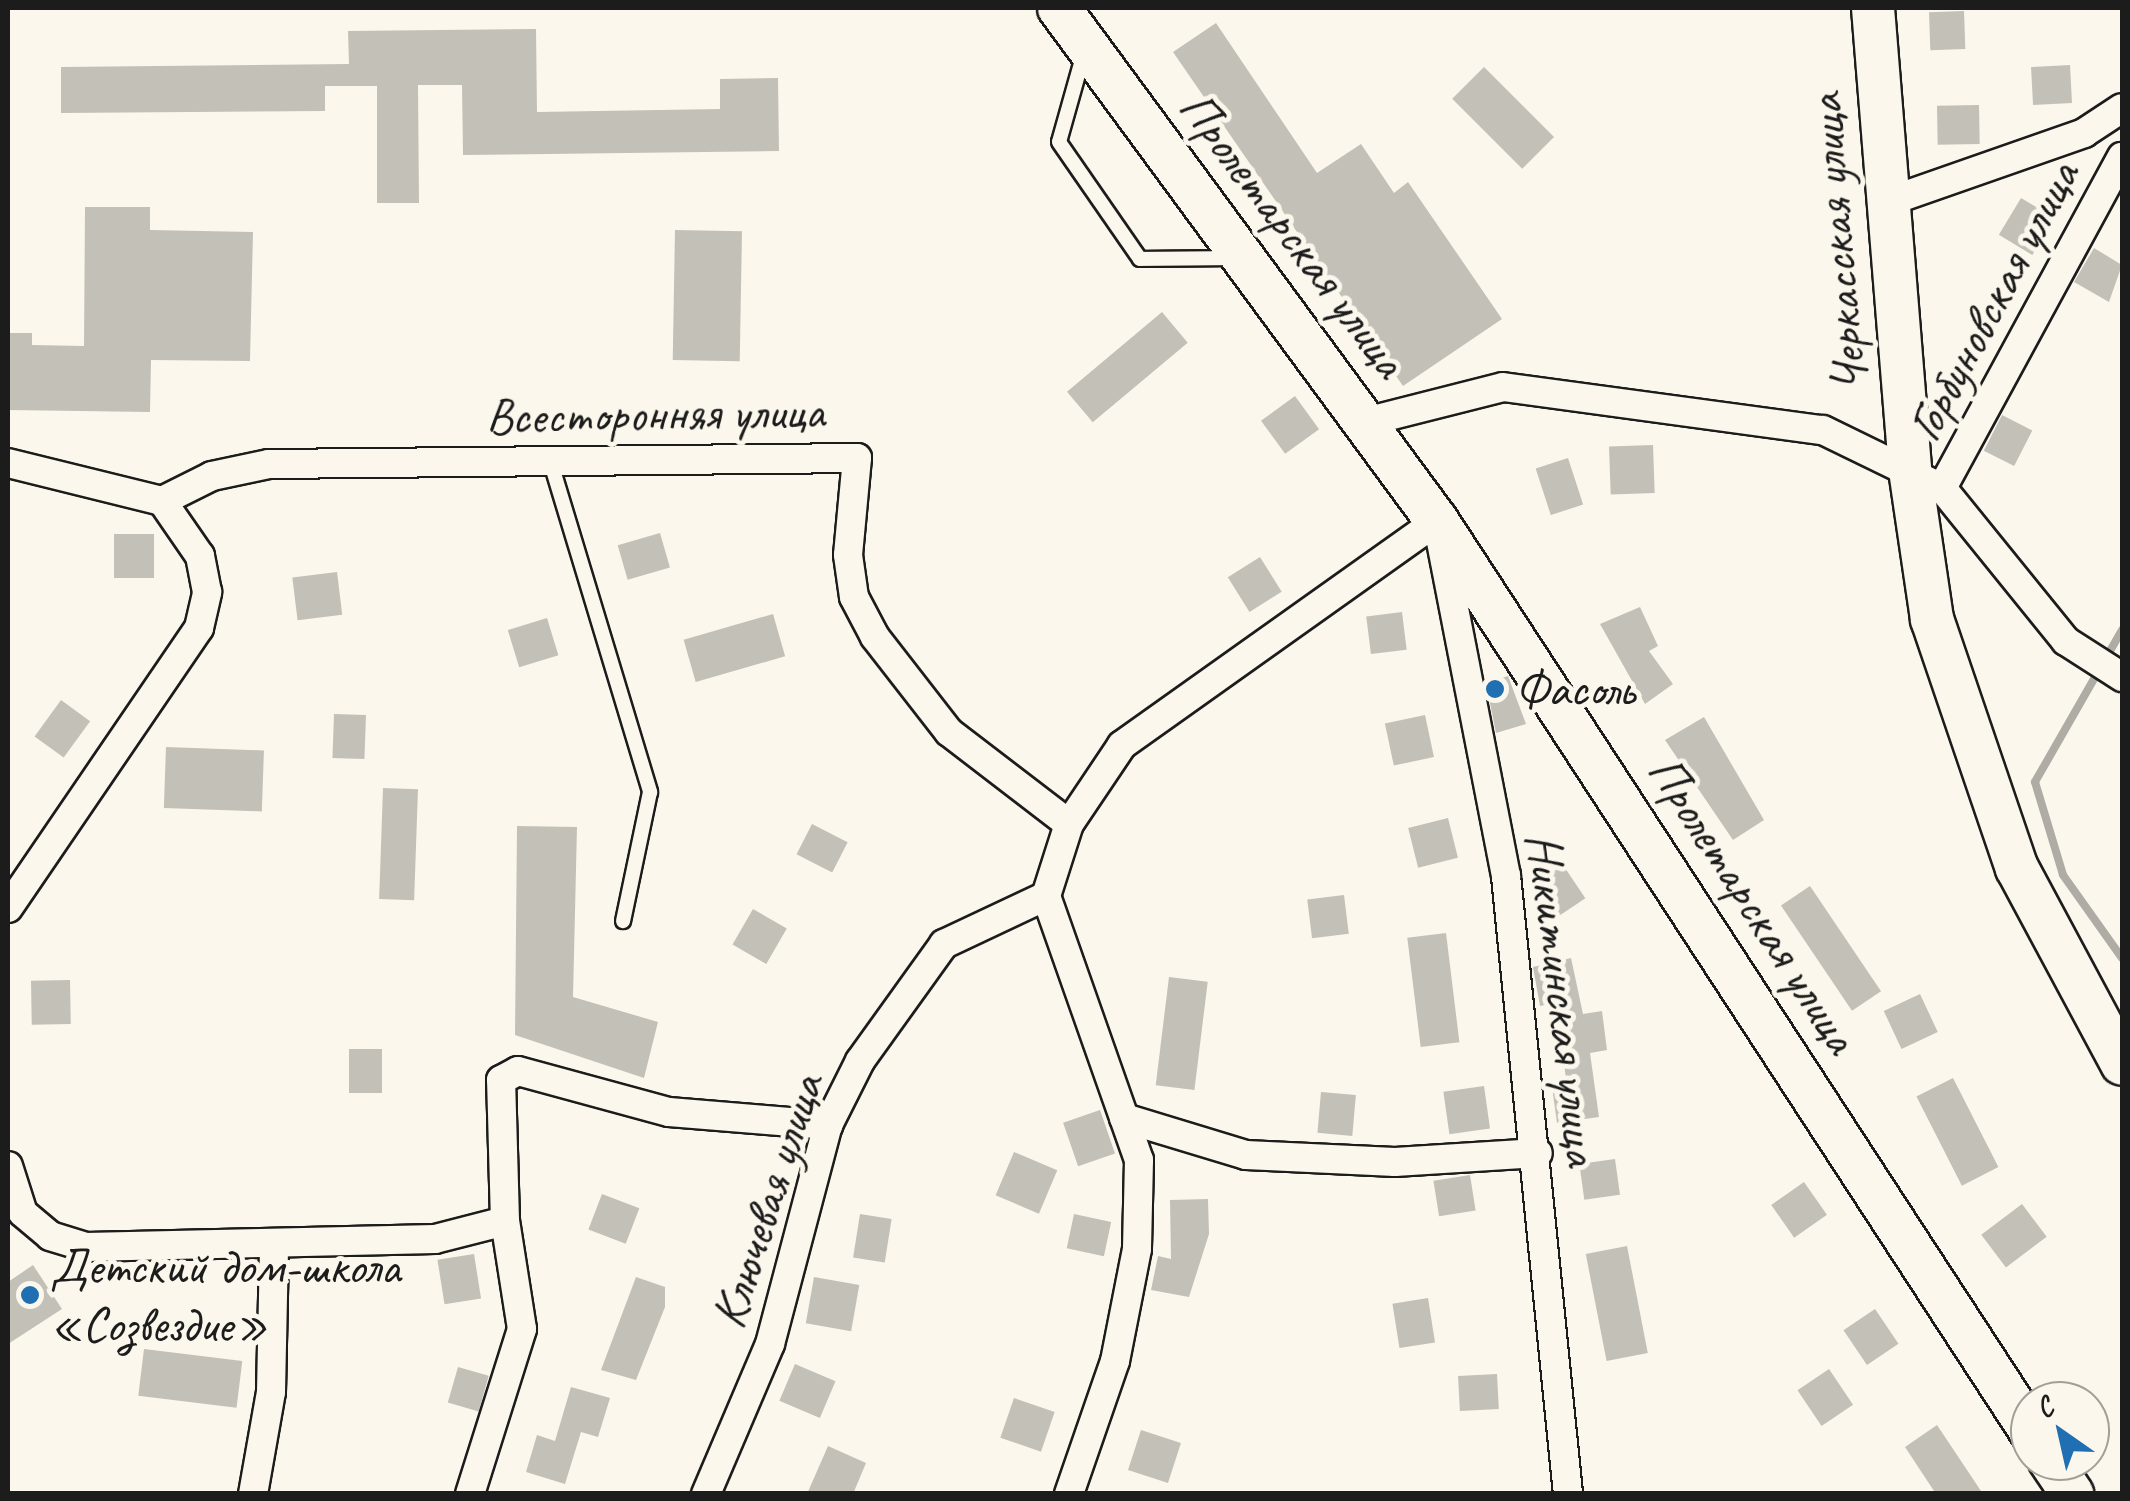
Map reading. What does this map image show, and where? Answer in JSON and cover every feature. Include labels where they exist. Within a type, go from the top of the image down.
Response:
[{"type":"main road","name":"Пролетарская улица","points":[[1060,8],[1238,258],[1437,521],[2010,1399]]},
{"type":"main road","name":"Черкасская улица","points":[[1873,8],[1890,200],[1926,479],[1932,619],[1965,730],[2026,885],[2122,1064]]},
{"type":"street","points":[[1890,200],[2084,133],[2122,108]]},
{"type":"street","name":"Горбуновская улица","points":[[1926,479],[2122,157]]},
{"type":"street","points":[[1364,422],[1503,388],[1823,430],[1926,479],[2066,641],[2119,675]]},
{"type":"street","name":"Всесторонняя улица","points":[[162,501],[269,464],[549,458],[857,458],[848,555],[854,597],[875,637],[949,732],[1068,824]]},
{"type":"street","points":[[8,463],[162,501],[200,556],[207,592],[199,628],[13,892]]},
{"type":"street","points":[[1069,1494],[1115,1361],[1138,1248],[1139,1160],[1046,896],[1068,824],[1122,745],[1170,703],[1437,521]]},
{"type":"street","name":"Никитинская улица","points":[[1437,521],[1506,876],[1538,1152],[1568,1494]]},
{"type":"street","name":"Ключевая улица","points":[[706,1494],[770,1344],[828,1125],[903,992],[944,944],[1046,896]]},
{"type":"street","points":[[470,1494],[522,1329],[505,1221],[496,1090],[518,1071],[669,1112],[828,1125]]},
{"type":"street","points":[[1124,1118],[1246,1155],[1395,1162],[1538,1152]]},
{"type":"street","points":[[8,1166],[24,1213],[50,1236],[86,1247],[274,1246],[435,1239],[505,1221]]},
{"type":"street","points":[[253,1494],[271,1392],[274,1246]]},
{"type":"lane","points":[[1086,47],[1059,142],[1140,259],[1238,258]]},
{"type":"lane","points":[[549,458],[650,792],[623,922]]},
{"type":"building","points":[[1964,11],[1965,49],[1930,50],[1929,12]]},
{"type":"building","points":[[1216,23],[1317,173],[1361,144],[1394,193],[1408,182],[1502,319],[1403,386],[1173,52]]},
{"type":"building","points":[[536,29],[537,112],[720,109],[720,79],[778,78],[779,151],[463,155],[462,85],[418,85],[419,203],[377,203],[377,86],[325,86],[325,111],[61,113],[61,67],[349,64],[348,31]]},
{"type":"building","points":[[2070,65],[2072,103],[2033,105],[2031,67]]},
{"type":"building","points":[[1484,67],[1554,137],[1522,169],[1452,99]]},
{"type":"building","points":[[1979,105],[1980,144],[1938,145],[1937,106]]},
{"type":"building","points":[[2021,198],[2054,218],[2032,255],[1999,235]]},
{"type":"building","points":[[85,207],[150,207],[150,230],[253,232],[250,361],[151,360],[150,412],[8,410],[8,333],[32,333],[32,345],[84,346]]},
{"type":"building","points":[[675,230],[742,231],[740,361],[673,360]]},
{"type":"building","points":[[2094,248],[2122,265],[2109,302],[2074,282]]},
{"type":"building","points":[[1162,312],[1188,343],[1093,422],[1067,392]]},
{"type":"building","points":[[1295,396],[1319,429],[1285,454],[1261,421]]},
{"type":"building","points":[[2002,415],[2032,430],[2014,466],[1984,451]]},
{"type":"building","points":[[1653,445],[1655,493],[1611,495],[1609,447]]},
{"type":"building","points":[[1568,458],[1583,505],[1551,515],[1536,469]]},
{"type":"building","points":[[660,533],[670,568],[628,580],[618,545]]},
{"type":"building","points":[[114,534],[154,534],[154,578],[114,578]]},
{"type":"building","points":[[1260,557],[1282,592],[1250,612],[1228,577]]},
{"type":"building","points":[[337,572],[342,615],[298,620],[292,577]]},
{"type":"building","points":[[1640,607],[1658,646],[1649,651],[1673,684],[1645,704],[1600,624]]},
{"type":"building","points":[[1402,612],[1407,650],[1371,654],[1366,616]]},
{"type":"building","points":[[773,614],[785,656],[696,682],[684,640]]},
{"type":"building","points":[[547,618],[558,655],[519,667],[508,630]]},
{"type":"building","points":[[1508,676],[1526,724],[1496,733],[1486,683]]},
{"type":"building","points":[[61,700],[90,721],[64,758],[35,736]]},
{"type":"building","points":[[334,714],[366,715],[364,759],[332,758]]},
{"type":"building","points":[[1425,715],[1434,757],[1394,766],[1385,724]]},
{"type":"building","points":[[1704,717],[1764,820],[1733,840],[1665,740]]},
{"type":"building","points":[[166,747],[264,750],[262,811],[164,808]]},
{"type":"building","points":[[383,788],[418,789],[414,900],[379,899]]},
{"type":"building","points":[[1448,818],[1458,858],[1418,868],[1408,828]]},
{"type":"building","points":[[812,824],[848,842],[832,872],[797,854]]},
{"type":"building","points":[[517,826],[577,827],[573,997],[658,1022],[644,1078],[515,1035]]},
{"type":"building","points":[[1563,865],[1585,898],[1552,921],[1530,887]]},
{"type":"building","points":[[1810,886],[1881,991],[1852,1011],[1781,906]]},
{"type":"building","points":[[1344,895],[1349,934],[1312,938],[1307,900]]},
{"type":"building","points":[[753,909],[787,928],[766,964],[732,945]]},
{"type":"building","points":[[1446,933],[1459,1042],[1421,1047],[1407,938]]},
{"type":"building","points":[[1571,958],[1583,1014],[1602,1011],[1607,1050],[1590,1053],[1599,1117],[1557,1123],[1552,1087],[1567,1085],[1555,1003],[1540,1006],[1533,967]]},
{"type":"building","points":[[1169,977],[1208,982],[1194,1090],[1156,1085]]},
{"type":"building","points":[[70,980],[71,1024],[32,1025],[31,981]]},
{"type":"building","points":[[1920,994],[1938,1032],[1901,1049],[1884,1011]]},
{"type":"building","points":[[349,1049],[382,1049],[382,1093],[349,1093]]},
{"type":"building","points":[[1953,1078],[1998,1167],[1962,1186],[1916,1097]]},
{"type":"building","points":[[1484,1086],[1490,1129],[1449,1134],[1443,1092]]},
{"type":"building","points":[[1321,1092],[1356,1095],[1352,1136],[1317,1133]]},
{"type":"building","points":[[1100,1110],[1115,1153],[1078,1166],[1063,1123]]},
{"type":"building","points":[[1014,1152],[1057,1170],[1039,1214],[996,1195]]},
{"type":"building","points":[[1615,1159],[1620,1195],[1584,1200],[1579,1164]]},
{"type":"building","points":[[1470,1175],[1476,1211],[1439,1216],[1433,1181]]},
{"type":"building","points":[[1804,1182],[1827,1215],[1794,1238],[1771,1205]]},
{"type":"building","points":[[602,1194],[639,1208],[626,1244],[588,1229]]},
{"type":"building","points":[[1208,1199],[1209,1234],[1189,1297],[1151,1290],[1158,1256],[1171,1259],[1170,1200]]},
{"type":"building","points":[[2022,1204],[2047,1237],[2006,1267],[1981,1235]]},
{"type":"building","points":[[860,1214],[892,1219],[885,1262],[853,1257]]},
{"type":"building","points":[[1074,1214],[1111,1222],[1104,1256],[1067,1248]]},
{"type":"building","points":[[1627,1246],[1648,1353],[1607,1361],[1586,1254]]},
{"type":"building","points":[[474,1254],[481,1298],[444,1304],[437,1260]]},
{"type":"building","name":"Детский дом-школа «Созвездие»","points":[[33,1265],[62,1309],[8,1344],[8,1282]]},
{"type":"building","points":[[636,1277],[665,1287],[665,1307],[636,1380],[601,1370]]},
{"type":"building","points":[[814,1277],[859,1285],[851,1331],[806,1323]]},
{"type":"building","points":[[1428,1298],[1435,1342],[1399,1348],[1392,1304]]},
{"type":"building","points":[[1875,1309],[1898,1344],[1867,1365],[1843,1330]]},
{"type":"building","points":[[144,1349],[242,1361],[237,1408],[138,1396]]},
{"type":"building","points":[[795,1364],[836,1381],[820,1418],[779,1401]]},
{"type":"building","points":[[458,1367],[489,1376],[479,1411],[448,1403]]},
{"type":"building","points":[[1829,1369],[1853,1405],[1822,1426],[1797,1390]]},
{"type":"building","points":[[1497,1374],[1499,1409],[1460,1411],[1458,1376]]},
{"type":"building","points":[[571,1387],[610,1398],[598,1437],[581,1432],[565,1484],[526,1472],[537,1435],[555,1441]]},
{"type":"building","points":[[1014,1398],[1055,1412],[1041,1452],[1000,1438]]},
{"type":"building","points":[[1937,1425],[1983,1494],[1936,1494],[1905,1447]]},
{"type":"building","points":[[1141,1430],[1181,1443],[1168,1483],[1128,1470]]},
{"type":"building","points":[[828,1446],[866,1463],[853,1494],[807,1494]]},
{"type":"waterway","points":[[2122,630],[2035,782],[2063,875],[2122,958]]},
{"type":"place","name":"Фасоль","points":[[1495,689]]},
{"type":"place","name":"Детский дом-школа «Созвездие»","points":[[30,1295]]}]
